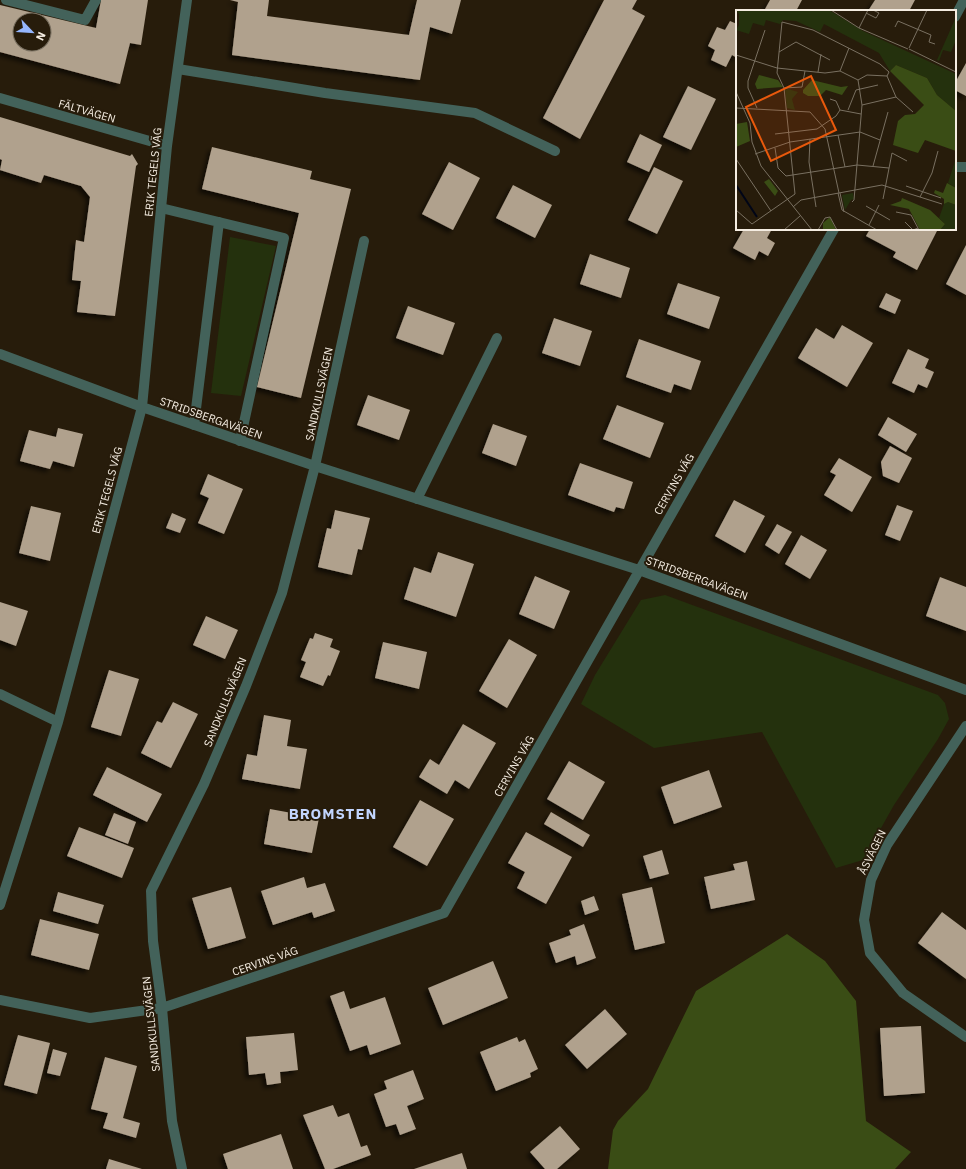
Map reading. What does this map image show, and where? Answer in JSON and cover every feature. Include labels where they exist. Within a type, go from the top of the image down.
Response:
[{"type":"street","points":[[6,0],[85,20],[96,0]]},
{"type":"street","name":"ERIK TEGELS VÄG","points":[[0,905],[58,722],[142,407],[167,146],[188,0]]},
{"type":"street","points":[[956,15],[964,0]]},
{"type":"street","points":[[178,69],[325,93],[475,113],[555,151]]},
{"type":"street","name":"FÄLTVÄGEN","points":[[0,98],[167,146]]},
{"type":"street","points":[[161,208],[284,238],[240,441]]},
{"type":"street","points":[[194,425],[219,222]]},
{"type":"street","name":"CERVINS VÄG","points":[[0,1000],[90,1018],[162,1008],[444,913],[833,230]]},
{"type":"street","name":"SANDKULLSVÄGEN","points":[[182,1169],[172,1121],[162,1008],[154,941],[151,891],[204,784],[246,686],[282,593],[315,466],[364,241]]},
{"type":"street","points":[[416,499],[497,338]]},
{"type":"street","name":"STRIDSBERGAVÄGEN","points":[[0,354],[142,407],[240,441],[639,570],[966,690]]},
{"type":"street","points":[[0,694],[58,722]]},
{"type":"street","name":"ÅSVÄGEN","points":[[966,726],[887,845],[871,880],[864,920],[870,952],[903,993],[966,1036]]},
{"type":"green space","points":[[230,237],[276,246],[241,396],[211,393]]},
{"type":"green space","points":[[665,595],[938,695],[945,703],[949,719],[938,739],[894,805],[863,860],[836,868],[762,732],[654,748],[581,704],[595,675],[641,600]]},
{"type":"green space","points":[[787,934],[825,961],[856,1001],[866,1121],[911,1152],[895,1169],[608,1169],[613,1130],[618,1121],[648,1089],[696,991]]},
{"type":"building","points":[[101,0],[148,0],[141,45],[130,43],[120,84],[0,52],[0,5],[29,12],[12,12],[12,52],[52,52],[52,17],[96,28]]},
{"type":"building","points":[[230,0],[269,0],[267,16],[409,35],[417,0],[461,0],[452,34],[430,27],[420,80],[232,55],[238,2]]},
{"type":"building","points":[[604,0],[637,0],[632,9],[645,16],[580,139],[543,118]]},
{"type":"building","points":[[770,0],[802,0],[797,10],[765,10]]},
{"type":"building","points":[[875,0],[915,0],[910,10],[869,10]]},
{"type":"building","points":[[730,21],[736,24],[736,57],[732,55],[726,67],[711,60],[715,50],[708,46],[717,27],[725,30]]},
{"type":"building","points":[[966,63],[966,96],[956,91],[956,81]]},
{"type":"building","points":[[688,86],[716,99],[691,150],[663,137]]},
{"type":"building","points":[[0,117],[130,156],[132,154],[138,164],[136,166],[115,316],[77,312],[81,281],[72,280],[76,240],[84,242],[90,197],[81,186],[44,175],[41,183],[0,170],[2,160],[0,159]]},
{"type":"building","points":[[640,134],[662,145],[649,172],[627,162]]},
{"type":"building","points":[[212,147],[312,171],[310,179],[351,189],[301,398],[257,387],[299,213],[202,189]]},
{"type":"building","points":[[449,162],[480,178],[453,230],[422,214]]},
{"type":"building","points":[[654,167],[683,181],[657,234],[628,220]]},
{"type":"building","points":[[513,185],[552,205],[535,238],[496,218]]},
{"type":"building","points":[[743,230],[771,230],[767,238],[775,243],[768,256],[759,251],[755,260],[733,248]]},
{"type":"building","points":[[869,230],[937,230],[917,270],[893,257],[896,252],[866,236]]},
{"type":"building","points":[[966,245],[966,295],[946,284]]},
{"type":"building","points":[[590,254],[630,268],[621,298],[580,284]]},
{"type":"building","points":[[678,283],[720,297],[709,329],[667,314]]},
{"type":"building","points":[[886,293],[901,300],[895,314],[879,307]]},
{"type":"building","points":[[408,306],[455,323],[443,355],[396,338]]},
{"type":"building","points":[[554,318],[592,331],[580,366],[542,353]]},
{"type":"building","points":[[842,325],[873,343],[847,387],[798,358],[816,328],[834,339]]},
{"type":"building","points":[[639,339],[701,361],[691,390],[674,384],[671,393],[626,377]]},
{"type":"building","points":[[908,349],[929,359],[925,368],[934,372],[927,388],[918,384],[914,393],[892,383]]},
{"type":"building","points":[[368,395],[410,410],[399,440],[357,425]]},
{"type":"building","points":[[617,405],[664,423],[650,458],[603,439]]},
{"type":"building","points":[[888,417],[917,434],[906,452],[878,435]]},
{"type":"building","points":[[493,424],[527,436],[516,466],[482,453]]},
{"type":"building","points":[[58,428],[83,434],[74,467],[53,461],[50,469],[20,461],[29,430],[56,437]]},
{"type":"building","points":[[890,446],[912,458],[899,483],[883,476],[881,462]]},
{"type":"building","points":[[839,458],[872,477],[852,512],[824,495],[836,475],[830,472]]},
{"type":"building","points":[[580,463],[633,482],[624,509],[616,507],[614,512],[568,495]]},
{"type":"building","points":[[208,474],[243,489],[224,534],[198,523],[209,498],[200,494]]},
{"type":"building","points":[[734,500],[765,516],[745,553],[715,536]]},
{"type":"building","points":[[897,505],[913,511],[900,541],[885,535]]},
{"type":"building","points":[[31,506],[61,513],[50,561],[19,553]]},
{"type":"building","points":[[335,510],[370,518],[362,550],[358,549],[352,575],[318,567],[327,528],[331,529]]},
{"type":"building","points":[[172,513],[186,519],[180,533],[166,528]]},
{"type":"building","points":[[777,524],[792,532],[779,554],[765,545]]},
{"type":"building","points":[[801,535],[827,550],[810,579],[785,564]]},
{"type":"building","points":[[438,552],[474,564],[456,617],[404,599],[414,567],[431,573]]},
{"type":"building","points":[[535,576],[570,591],[554,629],[519,614]]},
{"type":"building","points":[[940,577],[966,587],[966,631],[926,616]]},
{"type":"building","points":[[0,602],[28,611],[16,646],[0,640]]},
{"type":"building","points":[[206,616],[238,630],[225,659],[193,645]]},
{"type":"building","points":[[315,633],[333,639],[330,647],[340,651],[330,676],[328,675],[323,686],[300,677],[306,662],[301,660],[310,638],[313,639]]},
{"type":"building","points":[[509,639],[537,655],[507,708],[479,691]]},
{"type":"building","points":[[383,642],[427,652],[419,689],[375,678]]},
{"type":"building","points":[[109,670],[139,679],[121,736],[91,727]]},
{"type":"building","points":[[173,702],[198,714],[171,768],[141,753],[157,721],[162,723]]},
{"type":"building","points":[[264,715],[291,720],[287,746],[307,749],[300,789],[242,779],[247,754],[257,756]]},
{"type":"building","points":[[463,724],[496,743],[469,789],[455,780],[447,794],[419,777],[430,759],[439,765]]},
{"type":"building","points":[[569,761],[605,782],[583,820],[547,799]]},
{"type":"building","points":[[107,767],[162,794],[147,822],[93,795]]},
{"type":"building","points":[[709,770],[722,807],[674,824],[661,787]]},
{"type":"building","points":[[420,800],[454,819],[427,866],[393,847]]},
{"type":"building","points":[[270,809],[319,818],[312,853],[264,844]]},
{"type":"building","points":[[551,812],[590,835],[583,847],[544,824]]},
{"type":"building","points":[[114,813],[136,822],[128,844],[105,835]]},
{"type":"building","points":[[79,827],[134,848],[122,878],[67,856]]},
{"type":"building","points":[[526,832],[572,857],[546,904],[517,888],[525,872],[508,863]]},
{"type":"building","points":[[662,850],[669,874],[650,879],[643,856]]},
{"type":"building","points":[[747,861],[755,900],[711,909],[704,877],[735,870],[733,864]]},
{"type":"building","points":[[304,877],[307,888],[325,883],[335,911],[314,918],[312,912],[273,925],[261,891]]},
{"type":"building","points":[[231,887],[246,938],[208,949],[192,898]]},
{"type":"building","points":[[652,887],[665,943],[635,950],[622,894]]},
{"type":"building","points":[[58,892],[104,905],[98,924],[53,911]]},
{"type":"building","points":[[594,896],[599,910],[585,915],[581,901]]},
{"type":"building","points":[[942,912],[966,930],[966,979],[918,943]]},
{"type":"building","points":[[40,919],[99,934],[89,970],[31,955]]},
{"type":"building","points":[[584,924],[596,958],[577,965],[575,956],[556,963],[549,943],[571,935],[569,930]]},
{"type":"building","points":[[493,961],[508,998],[443,1025],[428,988]]},
{"type":"building","points":[[344,991],[350,1009],[385,997],[401,1044],[370,1055],[367,1045],[350,1051],[330,996]]},
{"type":"building","points":[[605,1009],[627,1034],[587,1069],[565,1045]]},
{"type":"building","points":[[921,1026],[925,1093],[884,1096],[880,1028]]},
{"type":"building","points":[[294,1033],[298,1070],[280,1072],[281,1083],[267,1085],[265,1073],[249,1075],[246,1037]]},
{"type":"building","points":[[18,1035],[50,1043],[37,1094],[4,1085]]},
{"type":"building","points":[[517,1037],[519,1042],[525,1039],[538,1069],[530,1073],[531,1077],[496,1091],[480,1052]]},
{"type":"building","points":[[53,1049],[67,1053],[60,1076],[47,1073]]},
{"type":"building","points":[[105,1057],[137,1066],[123,1118],[140,1123],[136,1138],[103,1128],[108,1113],[91,1109]]},
{"type":"building","points":[[413,1070],[424,1099],[407,1106],[416,1129],[400,1135],[396,1124],[386,1127],[374,1094],[387,1089],[384,1081]]},
{"type":"building","points":[[333,1105],[338,1117],[349,1113],[361,1147],[367,1145],[371,1155],[333,1169],[325,1169],[303,1115]]},
{"type":"building","points":[[560,1126],[580,1149],[557,1169],[545,1169],[530,1152]]},
{"type":"building","points":[[281,1134],[293,1169],[228,1169],[223,1154]]},
{"type":"building","points":[[462,1153],[467,1169],[414,1169]]},
{"type":"building","points":[[109,1159],[142,1169],[106,1169]]},
{"type":"district","name":"BROMSTEN","points":[[333,814]]}]
